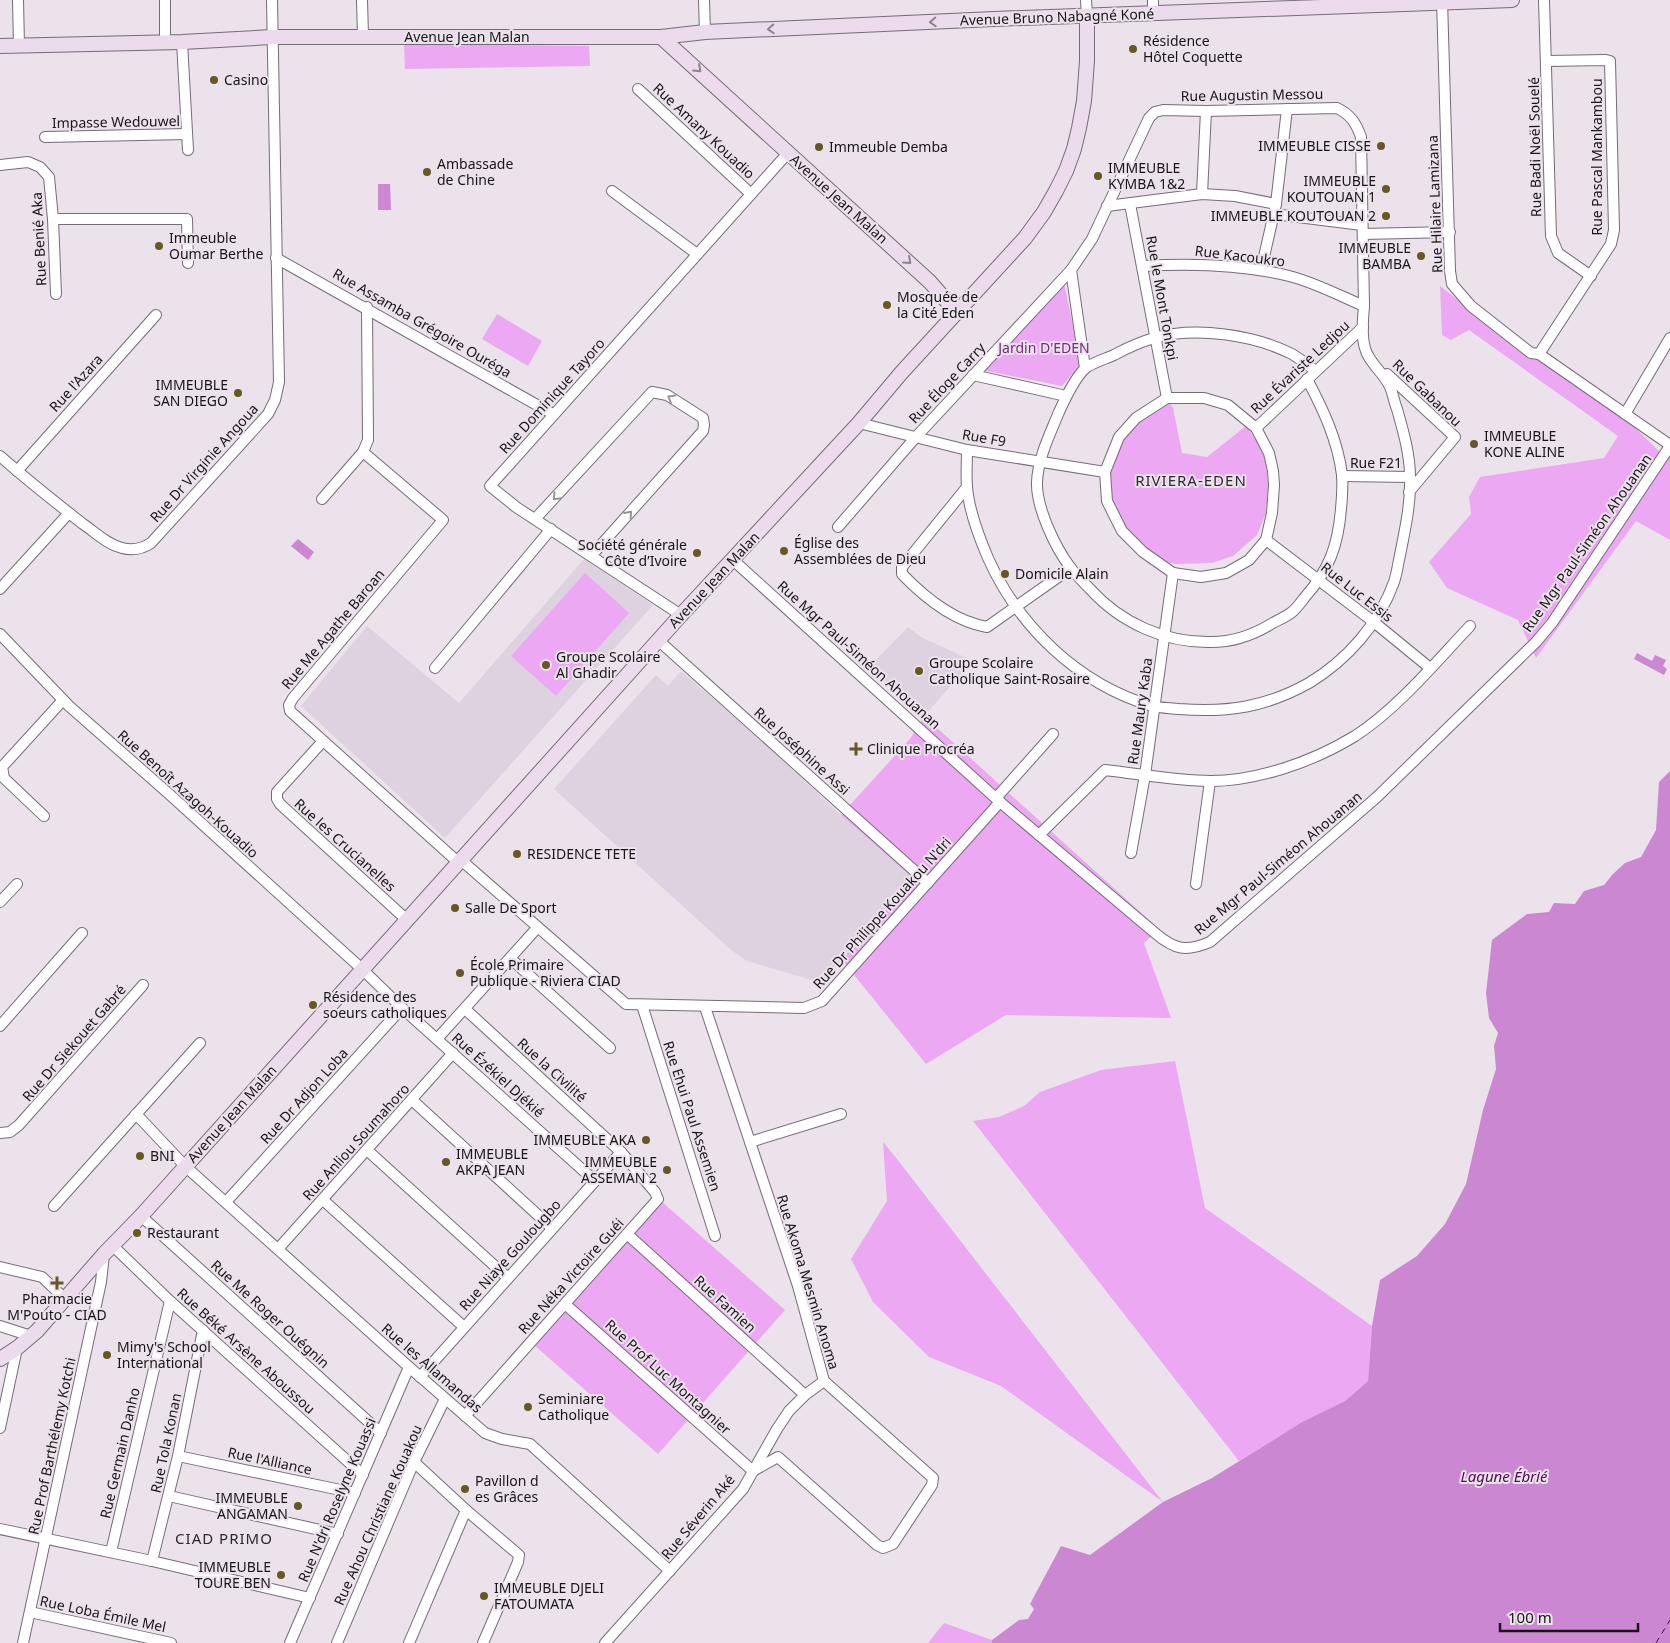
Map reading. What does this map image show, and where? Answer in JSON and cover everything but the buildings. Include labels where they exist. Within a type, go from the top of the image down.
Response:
[{"type":"main road","name":"Avenue Bruno Nabagné Koné","points":[[661,37],[705,32],[1087,16],[1153,7],[1512,0]]},
{"type":"main road","points":[[957,313],[1025,238],[1044,212],[1066,171],[1079,128],[1084,101],[1087,60],[1087,16]]},
{"type":"main road","name":"Avenue Jean Malan","points":[[0,46],[182,42],[272,37],[661,37],[930,282],[957,313],[902,372],[859,423],[658,640],[141,1216],[31,1336],[0,1359]]},
{"type":"street","points":[[18,0],[20,46]]},
{"type":"street","points":[[165,0],[165,42]]},
{"type":"street","name":"Rue Dr Virginie Angoua","points":[[0,456],[69,513],[109,543],[128,549],[144,548],[268,414],[276,400],[279,382],[272,0]]},
{"type":"street","points":[[362,0],[363,36]]},
{"type":"street","points":[[704,0],[705,32]]},
{"type":"street","points":[[1086,0],[1087,16]]},
{"type":"street","name":"Rue Badi Noël Souelé","points":[[1544,0],[1552,236],[1558,252],[1591,276]]},
{"type":"street","name":"Rue Hilaire Lamizana","points":[[1442,1],[1450,271],[1452,284],[1471,306],[1531,353],[1539,354],[1670,446]]},
{"type":"street","points":[[182,42],[188,150]]},
{"type":"street","name":"Rue Pascal Mankambou","points":[[1539,354],[1611,244],[1614,230],[1610,61],[1547,60]]},
{"type":"street","name":"Rue Amany Kouadio","points":[[638,89],[751,194]]},
{"type":"street","name":"Rue Augustin Messou","points":[[1107,206],[1149,118],[1155,112],[1163,110],[1337,108],[1346,112],[1356,123],[1361,137],[1364,306]]},
{"type":"street","points":[[1261,270],[1275,209],[1287,109]]},
{"type":"street","points":[[1202,194],[1206,111]]},
{"type":"street","name":"Impasse Wedouwel","points":[[45,137],[187,134]]},
{"type":"street","name":"Rue Dominique Tayoro","points":[[681,615],[594,553],[551,529],[538,516],[490,486],[788,153]]},
{"type":"street","name":"Rue Benié Aka","points":[[0,165],[28,162],[40,167],[49,177],[56,294]]},
{"type":"street","points":[[612,191],[697,254]]},
{"type":"street","points":[[1107,206],[1202,194],[1235,196],[1275,209],[1362,229],[1450,232]]},
{"type":"street","name":"Rue le Mont Tonkpi","points":[[1130,204],[1167,398]]},
{"type":"street","name":"Rue Éloge Carry","points":[[838,527],[915,438],[1071,270],[1092,239],[1107,206]]},
{"type":"street","points":[[53,219],[187,219],[188,263]]},
{"type":"street","name":"Rue Assamba Grégoire Ouréga","points":[[276,258],[367,307],[553,414]]},
{"type":"street","name":"Rue Kacoukro","points":[[1143,266],[1185,263],[1261,270],[1290,276],[1364,306]]},
{"type":"street","points":[[1071,270],[1085,368]]},
{"type":"street","points":[[967,450],[967,487],[982,545],[996,577],[1015,607],[1041,638],[1064,658],[1092,679],[1121,694],[1154,706],[1208,711],[1240,708],[1268,701],[1296,690],[1323,674],[1344,656],[1375,623],[1394,582],[1407,522],[1410,477],[1402,428],[1390,386],[1365,349],[1364,306]]},
{"type":"street","points":[[322,499],[363,452],[368,440],[367,307]]},
{"type":"street","name":"Rue l'Azara","points":[[17,471],[156,314]]},
{"type":"street","name":"Rue Évariste Ledjou","points":[[1256,428],[1363,327]]},
{"type":"street","points":[[1307,379],[1331,432],[1342,476],[1339,531],[1331,559],[1320,581],[1292,612],[1258,632],[1224,642],[1196,642],[1165,637],[1141,626],[1112,610],[1096,596],[1071,568],[1057,546],[1039,500],[1037,484],[1040,461],[1066,396],[1085,368],[1129,347],[1155,338],[1184,332],[1211,333],[1271,345],[1294,355],[1316,371]]},
{"type":"street","points":[[1625,414],[1670,338]]},
{"type":"street","name":"Rue Gabanou","points":[[1373,362],[1455,438],[1409,492]]},
{"type":"street","points":[[973,375],[1066,396]]},
{"type":"street","points":[[538,516],[652,392],[667,395],[703,418],[703,431],[594,553]]},
{"type":"street","points":[[1167,398],[1204,398],[1228,406],[1256,428],[1269,453],[1273,471],[1272,513],[1266,540],[1249,560],[1226,573],[1201,577],[1173,573],[1143,552],[1122,531],[1107,501],[1105,472],[1119,438],[1136,418],[1167,398]]},
{"type":"street","name":"Rue F9","points":[[859,423],[967,450],[1105,472]]},
{"type":"street","name":"Rue Mgr Paul-Siméon Ahouanan","points":[[733,560],[998,800],[1170,945],[1182,948],[1197,948],[1210,942],[1377,797],[1536,642],[1552,623],[1670,446]]},
{"type":"street","name":"Rue Me Agathe Baroan","points":[[363,452],[443,520],[293,698],[289,704],[290,711],[460,861]]},
{"type":"street","name":"Rue F21","points":[[1342,476],[1410,477]]},
{"type":"street","points":[[967,487],[902,568],[902,574],[937,606],[987,627],[1071,568]]},
{"type":"street","points":[[0,589],[69,513]]},
{"type":"street","points":[[435,668],[551,529]]},
{"type":"street","name":"Rue Luc Essis","points":[[1266,540],[1375,623],[1430,668]]},
{"type":"street","name":"Rue Maury Kaba","points":[[1131,853],[1145,775],[1173,573]]},
{"type":"street","points":[[1039,834],[1105,770],[1210,781],[1262,775],[1324,753],[1356,735],[1378,717],[1430,668],[1470,626]]},
{"type":"street","name":"Rue Benoît Azagoh-Kouadio","points":[[0,634],[63,700],[362,969]]},
{"type":"street","name":"Rue Joséphine Assi","points":[[658,640],[928,883]]},
{"type":"street","points":[[44,816],[4,778],[2,767],[63,700]]},
{"type":"street","name":"Rue Dr Philippe Kouakou N'dri","points":[[460,861],[626,1004],[804,1008],[822,1001],[928,883],[1053,734]]},
{"type":"street","name":"Rue les Crucianelles","points":[[323,741],[277,792],[276,799],[407,920]]},
{"type":"street","points":[[1196,884],[1210,781]]},
{"type":"street","points":[[0,902],[17,884]]},
{"type":"street","points":[[437,1039],[537,928]]},
{"type":"street","points":[[0,1026],[82,933]]},
{"type":"street","points":[[511,959],[610,1048]]},
{"type":"street","name":"Rue Ézékiel Djékié","points":[[362,969],[402,1008],[595,1181]]},
{"type":"street","name":"Rue Dr Siekouet Gabré","points":[[0,1133],[10,1132],[20,1125],[143,985]]},
{"type":"street","name":"Rue Ehui Paul Assemien","points":[[642,1005],[716,1236]]},
{"type":"street","name":"Rue Akoma Mesmin Anoma","points":[[705,1007],[798,1286],[824,1381],[933,1478],[932,1485],[893,1544],[883,1548],[877,1545],[778,1457],[752,1471]]},
{"type":"street","name":"Rue Dr Adjon Loba","points":[[226,1202],[402,1008]]},
{"type":"street","name":"Rue la Civilité","points":[[465,1009],[621,1152]]},
{"type":"street","points":[[54,1206],[200,1043]]},
{"type":"street","name":"Rue Anliou Soumahoro","points":[[278,1249],[453,1053]]},
{"type":"street","points":[[412,1100],[552,1228]]},
{"type":"street","name":"Rue les Allamandas","points":[[136,1114],[185,1166],[465,1416],[485,1433],[502,1439],[530,1444],[670,1571]]},
{"type":"street","points":[[750,1142],[841,1114]]},
{"type":"street","points":[[367,1150],[508,1278]]},
{"type":"street","name":"Rue Niaye Goulougbo","points":[[420,1377],[621,1152]]},
{"type":"street","name":"Rue Néka Victoire Guéi","points":[[465,1416],[658,1199],[655,1192],[621,1152]]},
{"type":"street","points":[[323,1200],[464,1327]]},
{"type":"street","name":"Rue Me Roger Ouégnin","points":[[141,1216],[381,1433]]},
{"type":"street","name":"Rue Famien","points":[[627,1234],[805,1395]]},
{"type":"street","name":"Rue Béké Arsène Aboussou","points":[[108,1250],[170,1301],[363,1474]]},
{"type":"street","name":"Rue Prof Barthélemy Kotchi","points":[[23,1643],[108,1250]]},
{"type":"street","points":[[0,1267],[42,1277],[64,1298]]},
{"type":"street","name":"Rue Germain Danho","points":[[111,1552],[170,1301]]},
{"type":"street","name":"Rue Prof Luc Montagnier","points":[[565,1304],[752,1471]]},
{"type":"street","points":[[0,1326],[31,1336]]},
{"type":"street","name":"Rue Tola Konan","points":[[152,1561],[178,1456],[203,1330]]},
{"type":"street","points":[[0,1428],[17,1348]]},
{"type":"street","name":"Rue N'dri Roselyne Kouassi","points":[[290,1643],[409,1367]]},
{"type":"street","name":"Rue Séverin Aké","points":[[605,1643],[743,1489],[789,1411],[805,1395],[824,1381]]},
{"type":"street","name":"Rue Ahou Christiane Kouakou","points":[[337,1643],[414,1462],[445,1398]]},
{"type":"street","name":"Rue l'Alliance","points":[[178,1456],[355,1493]]},
{"type":"street","points":[[414,1462],[519,1555],[518,1562],[483,1643]]},
{"type":"street","points":[[168,1496],[338,1534]]},
{"type":"street","points":[[409,1643],[466,1510]]},
{"type":"street","points":[[0,1529],[152,1561],[310,1598]]},
{"type":"street","name":"Rue Loba Émile Mel","points":[[30,1612],[171,1643]]},
{"type":"shaded area","name":"Groupe Scolaire Al Ghadir","points":[[584,559],[653,605],[445,838],[301,706],[367,626],[459,703]]},
{"type":"shaded area","name":"Groupe Scolaire Catholique Saint-Rosaire","points":[[908,627],[921,637],[973,661],[924,716],[869,667]]},
{"type":"shaded area","points":[[681,671],[753,733],[841,815],[914,879],[822,983],[747,961],[731,950],[554,789],[656,675],[668,686]]},
{"type":"green space","points":[[404,44],[589,46],[590,66],[405,69]]},
{"type":"green space","name":"Jardin D'EDEN","points":[[1063,278],[1081,364],[1062,386],[982,370]]},
{"type":"green space","points":[[1440,286],[1530,355],[1585,379],[1662,454],[1670,453],[1670,540],[1636,521],[1536,658],[1518,620],[1447,588],[1429,562],[1471,514],[1469,497],[1480,477],[1604,458],[1618,436],[1469,330],[1451,340],[1442,335]]},
{"type":"green space","points":[[497,314],[542,341],[528,366],[482,339]]},
{"type":"green space","points":[[1169,402],[1173,408],[1182,453],[1207,457],[1246,426],[1259,444],[1266,460],[1268,485],[1266,513],[1257,535],[1233,556],[1212,563],[1176,564],[1167,562],[1146,549],[1125,528],[1111,500],[1109,476],[1122,439],[1138,419]]},
{"type":"green space","points":[[585,573],[629,613],[556,696],[511,656]]},
{"type":"green space","points":[[924,716],[1159,929],[1144,943],[1171,1018],[1006,1015],[926,1064],[842,960],[914,879],[841,815],[910,739]]},
{"type":"green space","points":[[1175,1061],[1205,1208],[1372,1326],[1368,1381],[1345,1401],[1302,1422],[1239,1461],[973,1121],[999,1117],[1024,1106],[1040,1092],[1101,1070]]},
{"type":"green space","points":[[883,1142],[1163,1502],[1001,1386],[929,1357],[873,1302],[851,1259],[887,1201]]},
{"type":"green space","points":[[661,1201],[785,1310],[658,1454],[534,1345]]},
{"type":"green space","points":[[944,1623],[992,1640],[992,1643],[928,1643]]},
{"type":"water","points":[[378,184],[390,184],[391,210],[378,210]]},
{"type":"water","points":[[298,539],[314,552],[308,560],[291,546]]},
{"type":"water","points":[[1637,653],[1652,661],[1655,655],[1666,660],[1663,666],[1667,669],[1664,675],[1634,659]]},
{"type":"water","name":"Lagune Ébrié","points":[[1670,771],[1670,1643],[992,1643],[992,1640],[1019,1620],[1028,1619],[1034,1609],[1030,1604],[1061,1546],[1090,1555],[1163,1502],[1212,1478],[1302,1422],[1345,1401],[1368,1381],[1372,1326],[1380,1280],[1417,1256],[1445,1224],[1466,1184],[1483,1110],[1496,1069],[1494,1046],[1498,1033],[1489,1018],[1486,993],[1492,940],[1527,914],[1549,912],[1554,903],[1575,904],[1584,891],[1604,885],[1625,863],[1641,857],[1656,830],[1659,782]]},
{"type":"ferry route","points":[[1656,1643],[1670,1620]]},
{"type":"place","name":"Résidence Hôtel Coquette","points":[[1133,49]]},
{"type":"place","name":"Casino","points":[[214,80]]},
{"type":"place","name":"IMMEUBLE CISSE","points":[[1381,146]]},
{"type":"place","name":"Immeuble Demba","points":[[819,147]]},
{"type":"place","name":"Ambassade de Chine","points":[[427,172]]},
{"type":"place","name":"IMMEUBLE KYMBA 1&2","points":[[1098,176]]},
{"type":"place","name":"IMMEUBLE KOUTOUAN 1","points":[[1386,189]]},
{"type":"place","name":"IMMEUBLE KOUTOUAN 2","points":[[1386,216]]},
{"type":"place","name":"Immeuble Oumar Berthe","points":[[159,246]]},
{"type":"place","name":"IMMEUBLE BAMBA","points":[[1421,256]]},
{"type":"place","name":"Mosquée de la Cité Eden","points":[[887,305]]},
{"type":"place","name":"IMMEUBLE SAN DIEGO","points":[[238,393]]},
{"type":"place","name":"IMMEUBLE KONE ALINE","points":[[1474,444]]},
{"type":"place","name":"Église des Assemblées de Dieu","points":[[784,551]]},
{"type":"place","name":"Société générale Côte d’Ivoire","points":[[697,553]]},
{"type":"place","name":"Domicile Alain","points":[[1005,574]]},
{"type":"place","name":"Groupe Scolaire Al Ghadir","points":[[546,665]]},
{"type":"place","name":"Groupe Scolaire Catholique Saint-Rosaire","points":[[919,671]]},
{"type":"place","name":"Clinique Procréa","points":[[856,749]]},
{"type":"place","name":"RESIDENCE TETE","points":[[517,854]]},
{"type":"place","name":"Salle De Sport","points":[[455,908]]},
{"type":"place","name":"École Primaire Publique - Riviera CIAD","points":[[460,973]]},
{"type":"place","name":"Résidence des soeurs catholiques","points":[[313,1005]]},
{"type":"place","name":"IMMEUBLE AKA","points":[[646,1140]]},
{"type":"place","name":"BNI","points":[[140,1156]]},
{"type":"place","name":"IMMEUBLE AKPA JEAN","points":[[446,1162]]},
{"type":"place","name":"IMMEUBLE ASSEMAN 2","points":[[667,1170]]},
{"type":"place","name":"Restaurant","points":[[137,1233]]},
{"type":"place","name":"Pharmacie M'Pouto - CIAD","points":[[57,1283]]},
{"type":"place","name":"Mimy's School International","points":[[107,1355]]},
{"type":"place","name":"Seminiare Catholique","points":[[528,1407]]},
{"type":"place","name":"Pavillon d es Grâces","points":[[465,1489]]},
{"type":"place","name":"IMMEUBLE ANGAMAN","points":[[298,1506]]},
{"type":"place","name":"IMMEUBLE TOURE BEN","points":[[281,1575]]},
{"type":"place","name":"IMMEUBLE DJELI FATOUMATA","points":[[484,1596]]},
{"type":"district","name":"RIVIERA-EDEN","points":[[1191,481]]},
{"type":"district","name":"CIAD PRIMO","points":[[224,1539]]}]
